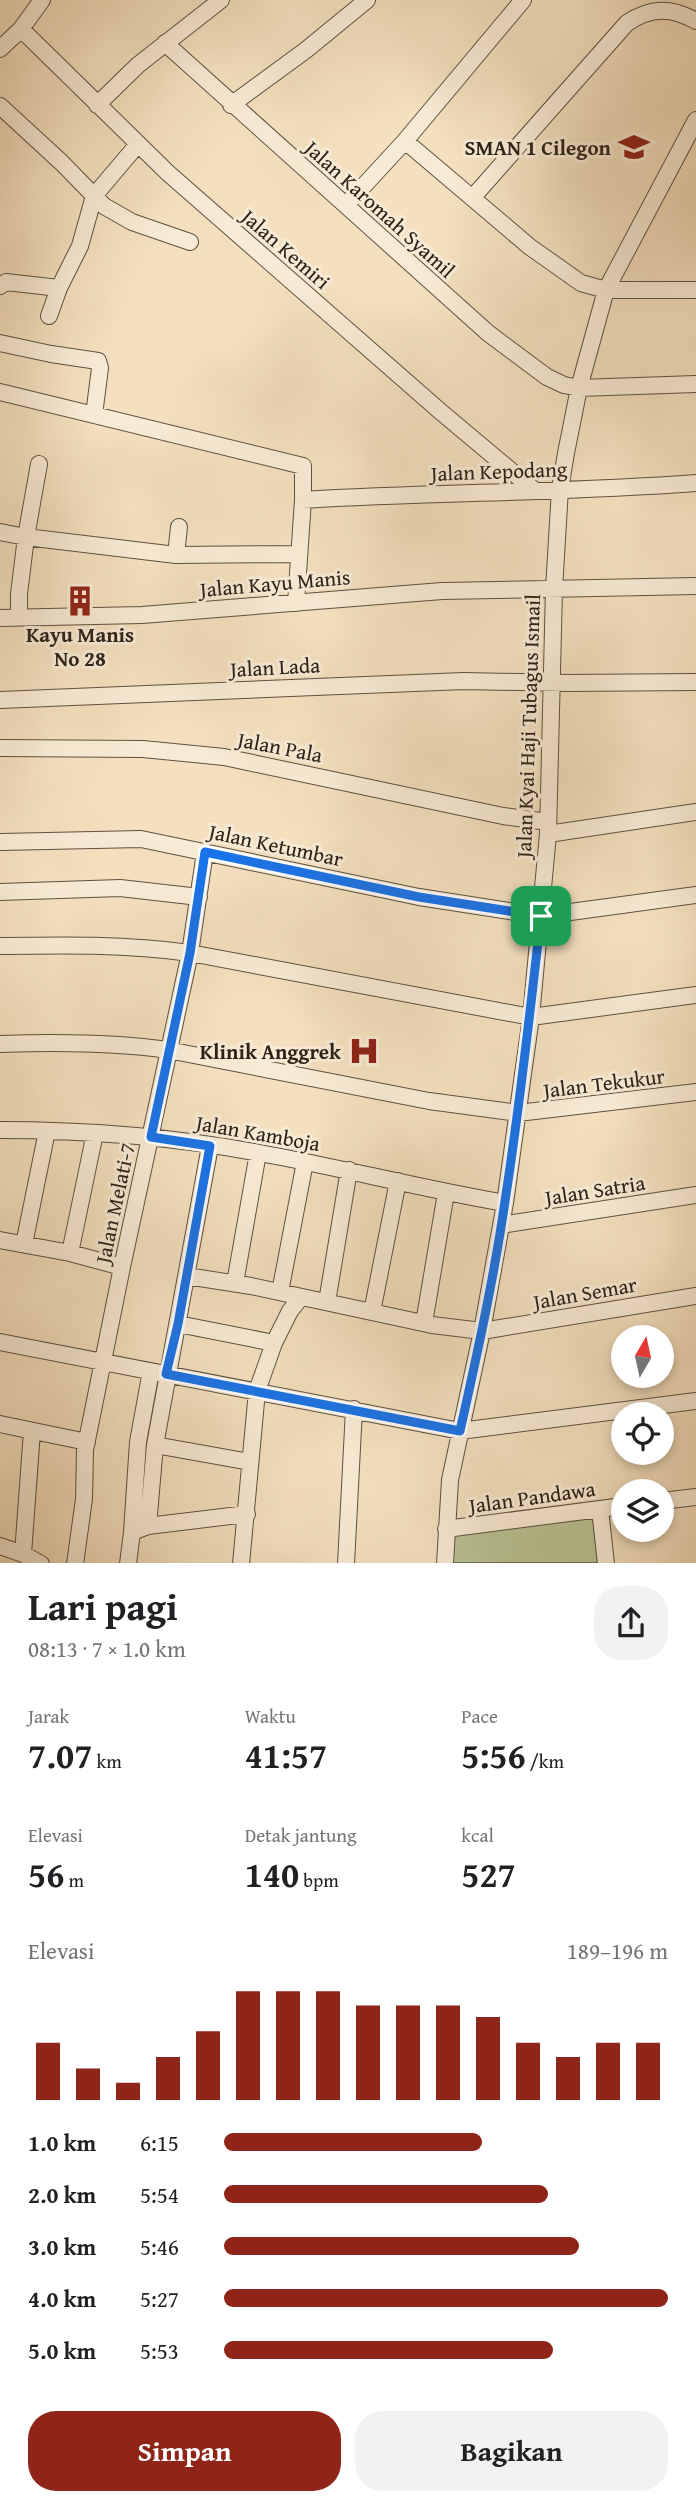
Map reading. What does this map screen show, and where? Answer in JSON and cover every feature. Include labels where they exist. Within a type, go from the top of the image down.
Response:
[{"type":"street","points":[[0,49],[21,29],[42,0]]},
{"type":"street","points":[[97,104],[164,43],[221,0]]},
{"type":"street","points":[[231,105],[306,50],[367,0]]},
{"type":"street","points":[[347,204],[405,141],[523,0]]},
{"type":"street","points":[[473,197],[627,23],[640,15],[667,9],[696,21]]},
{"type":"street","name":"Jalan Kemiri","points":[[21,29],[138,144],[298,288],[534,490]]},
{"type":"street","name":"Jalan Karomah Syamil","points":[[164,43],[488,333],[547,377],[579,388]]},
{"type":"street","points":[[0,106],[104,206],[132,222],[190,242]]},
{"type":"street","name":"Jalan Kyai Haji Tubagus Ismail","points":[[446,1563],[450,1480],[482,1331],[505,1203],[531,1017],[548,828],[554,589],[560,489],[579,388],[606,290],[691,141],[696,120]]},
{"type":"street","points":[[405,141],[530,247],[581,283],[606,290],[696,290]]},
{"type":"street","points":[[50,316],[59,288],[80,246],[94,196],[138,144]]},
{"type":"street","points":[[0,286],[6,282],[59,288]]},
{"type":"street","points":[[0,343],[98,361],[100,368],[94,415]]},
{"type":"street","points":[[579,388],[696,384]]},
{"type":"street","points":[[0,392],[300,464],[303,470],[303,500],[296,603]]},
{"type":"street","points":[[19,618],[26,537],[39,464]]},
{"type":"street","name":"Jalan Kepodang","points":[[303,500],[615,489],[696,483]]},
{"type":"street","points":[[176,555],[179,527]]},
{"type":"street","points":[[0,532],[176,555],[299,554]]},
{"type":"street","name":"Jalan Kayu Manis","points":[[0,618],[142,615],[442,592],[696,586]]},
{"type":"street","name":"Jalan Lada","points":[[0,700],[464,681],[696,682]]},
{"type":"street","name":"Jalan Pala","points":[[0,748],[191,753],[350,782],[548,828],[696,812]]},
{"type":"street","name":"Jalan Ketumbar","points":[[0,842],[124,838],[205,852],[419,897],[541,916],[696,895]]},
{"type":"street","name":"Jalan Melati-7","points":[[75,1563],[84,1499],[87,1443],[190,953],[205,852]]},
{"type":"street","points":[[0,892],[120,888],[199,897]]},
{"type":"street","points":[[0,946],[111,945],[190,953],[531,1017],[696,995]]},
{"type":"street","name":"Jalan Tekukur","points":[[0,1044],[90,1042],[168,1050],[429,1101],[518,1113],[696,1092]]},
{"type":"street","name":"Jalan Kamboja","points":[[0,1130],[151,1137],[258,1153],[505,1203]]},
{"type":"street","points":[[24,1244],[47,1131]]},
{"type":"street","points":[[70,1253],[95,1133]]},
{"type":"street","points":[[128,1563],[136,1452],[159,1372],[178,1324],[210,1146]]},
{"type":"street","points":[[235,1283],[258,1153]]},
{"type":"street","points":[[280,1292],[305,1162]]},
{"type":"street","points":[[327,1302],[349,1171]]},
{"type":"street","points":[[372,1312],[398,1181]]},
{"type":"street","points":[[424,1323],[446,1193]]},
{"type":"street","name":"Jalan Satria","points":[[501,1225],[696,1195]]},
{"type":"street","points":[[0,1240],[70,1253],[122,1267]]},
{"type":"street","name":"Jalan Semar","points":[[187,1276],[235,1283],[424,1323],[482,1331],[696,1296]]},
{"type":"street","points":[[241,1563],[257,1391],[274,1343],[290,1311],[301,1297]]},
{"type":"street","points":[[178,1324],[274,1343]]},
{"type":"street","points":[[0,1342],[460,1431],[696,1401]]},
{"type":"street","points":[[148,1526],[159,1372]]},
{"type":"street","points":[[346,1563],[354,1409]]},
{"type":"street","points":[[0,1424],[87,1443]]},
{"type":"street","points":[[23,1553],[32,1431]]},
{"type":"street","points":[[155,1445],[250,1462]]},
{"type":"street","points":[[674,1500],[696,1497]]},
{"type":"street","name":"Jalan Pandawa","points":[[446,1529],[611,1508]]},
{"type":"street","points":[[600,1509],[606,1563]]},
{"type":"street","points":[[132,1532],[148,1526],[247,1514]]},
{"type":"street","points":[[0,1546],[23,1553],[41,1563]]},
{"type":"green space","points":[[593,1516],[598,1563],[451,1563],[450,1536]]},
{"type":"place","name":"SMAN 1 Cilegon","points":[[634,147]]},
{"type":"place","name":"Kayu Manis No 28","points":[[80,601]]},
{"type":"place","name":"Klinik Anggrek","points":[[364,1051]]},
{"type":"route","points":[[205,852],[419,897],[541,916],[531,1017],[505,1203],[484,1321],[460,1431],[166,1374],[178,1324],[210,1146],[151,1137],[190,953],[205,852]]}]
